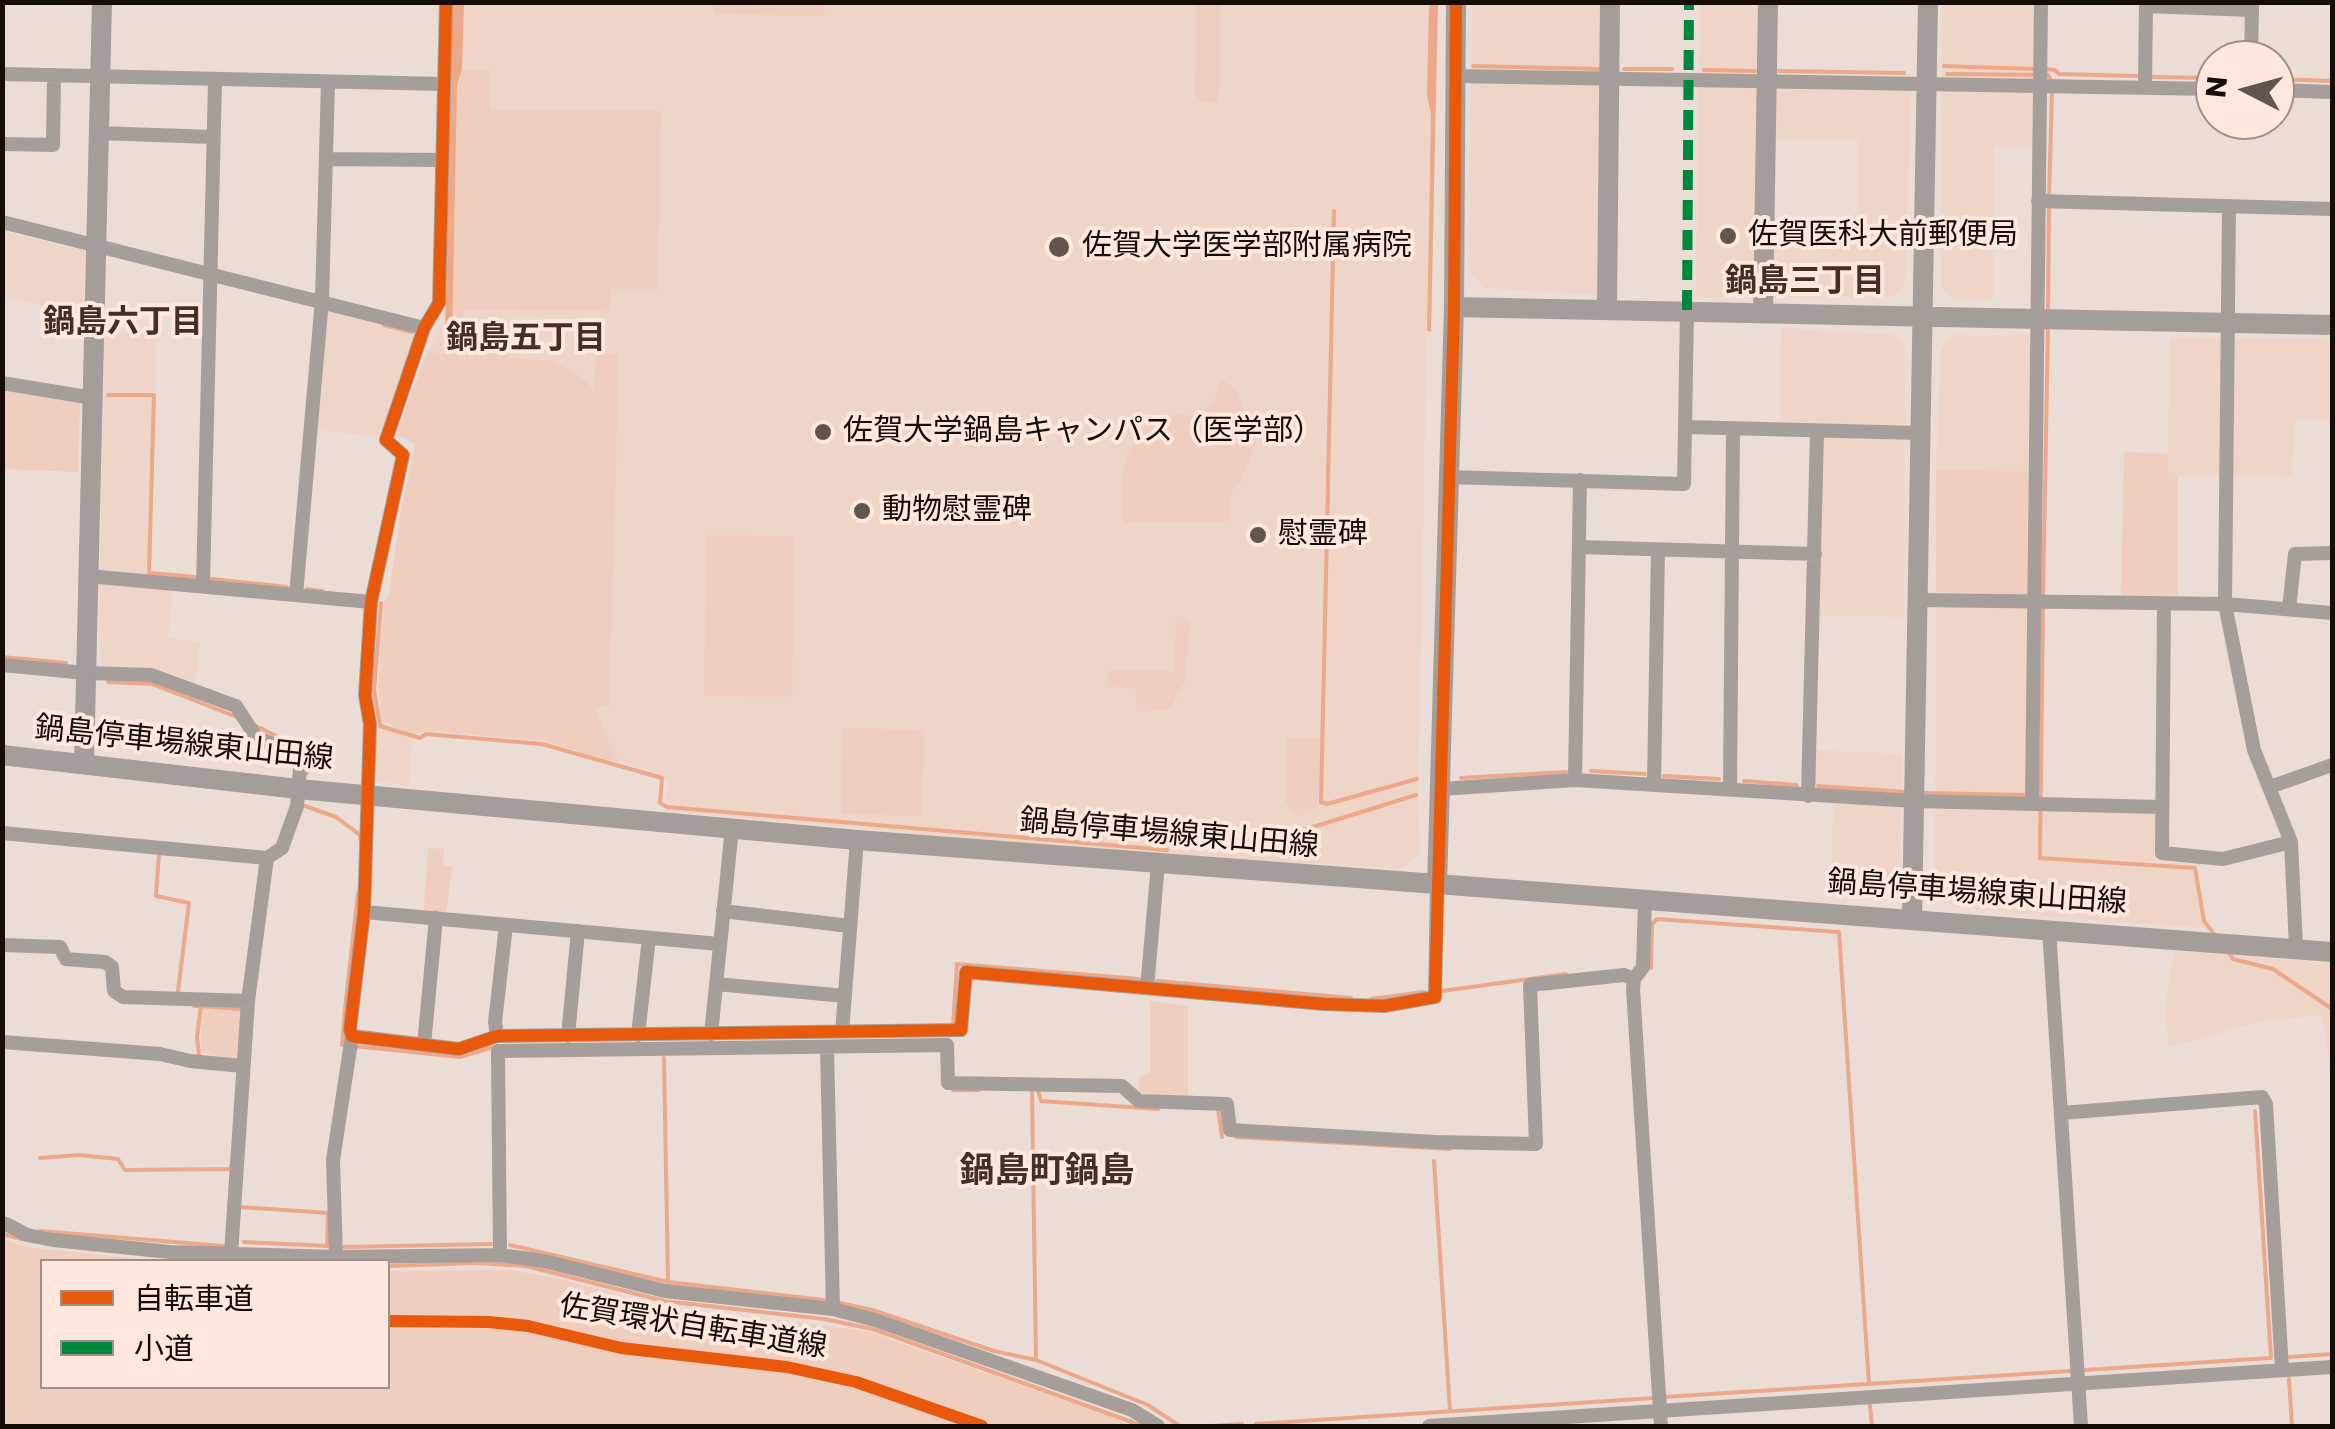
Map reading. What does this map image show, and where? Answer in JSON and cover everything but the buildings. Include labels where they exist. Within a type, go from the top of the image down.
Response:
[{"type":"street","points":[[84,763],[102,2]]},
{"type":"street","points":[[336,1256],[333,1160],[364,912],[370,724],[365,695],[371,602],[402,455],[386,440],[424,328],[439,302],[446,2]]},
{"type":"street","points":[[350,1042],[459,1049],[497,1036],[961,1030],[966,972],[1384,1006],[1435,996],[1454,307],[1456,2]]},
{"type":"street","points":[[1607,308],[1610,2]]},
{"type":"street","points":[[1763,312],[1768,2]]},
{"type":"street","points":[[1912,919],[1928,2]]},
{"type":"street","points":[[2038,803],[2045,201],[2041,2]]},
{"type":"street","points":[[2145,88],[2146,4],[2252,6],[2251,40]]},
{"type":"street","points":[[2,74],[444,84]]},
{"type":"street","points":[[2,144],[53,145],[54,75]]},
{"type":"street","points":[[1454,76],[1767,82],[2045,80],[2195,89]]},
{"type":"street","points":[[203,586],[215,81]]},
{"type":"street","points":[[296,595],[322,300],[328,82]]},
{"type":"street","points":[[2295,91],[2332,92]]},
{"type":"street","points":[[98,133],[213,137]]},
{"type":"street","points":[[326,159],[442,160]]},
{"type":"street","points":[[2045,201],[2332,209]]},
{"type":"street","points":[[2229,206],[2226,604],[2254,750],[2291,842],[2296,947]]},
{"type":"street","points":[[2,222],[424,328]]},
{"type":"street","points":[[1454,307],[2332,326]]},
{"type":"street","points":[[1448,477],[1684,484],[1687,310]]},
{"type":"street","points":[[2,383],[92,398]]},
{"type":"street","points":[[1686,427],[1919,433]]},
{"type":"street","points":[[1730,789],[1733,429]]},
{"type":"street","points":[[1808,796],[1817,432]]},
{"type":"street","points":[[1576,780],[1580,480]]},
{"type":"street","points":[[1580,548],[1815,554]]},
{"type":"street","points":[[1654,784],[1658,550]]},
{"type":"street","points":[[2289,609],[2295,554],[2332,553]]},
{"type":"street","points":[[88,576],[371,602]]},
{"type":"street","points":[[1918,600],[2226,604],[2332,613]]},
{"type":"street","points":[[2164,604],[2162,853],[2223,859],[2291,842]]},
{"type":"street","points":[[2,665],[151,675],[236,706],[256,737],[301,757],[296,806],[282,848],[267,858],[2,833]]},
{"type":"street","name":"鍋島停車場線東山田線","points":[[2,755],[298,788],[857,840],[2332,952]]},
{"type":"street","points":[[2270,787],[2332,765]]},
{"type":"street","points":[[1442,788],[1576,780],[1914,801],[2160,807]]},
{"type":"street","points":[[711,1034],[732,828]]},
{"type":"street","points":[[842,1032],[857,840]]},
{"type":"street","points":[[232,1254],[248,1001],[267,858]]},
{"type":"street","points":[[1147,988],[1158,864]]},
{"type":"street","points":[[1645,900],[1643,967],[1632,989],[1660,1419]]},
{"type":"street","points":[[723,911],[850,926]]},
{"type":"street","points":[[364,912],[720,944]]},
{"type":"street","points":[[424,1045],[436,918]]},
{"type":"street","points":[[497,1036],[495,1022],[506,924]]},
{"type":"street","points":[[2049,930],[2081,1426]]},
{"type":"street","points":[[568,1036],[578,931]]},
{"type":"street","points":[[638,1035],[649,938]]},
{"type":"street","points":[[2,945],[60,948],[66,959],[104,962],[112,967],[114,992],[123,997],[248,1001]]},
{"type":"street","points":[[500,1255],[498,1052],[947,1045],[948,1083],[1122,1086],[1139,1101],[1226,1104],[1230,1130],[1536,1144],[1530,985],[1624,976],[1634,979]]},
{"type":"street","points":[[716,984],[845,996]]},
{"type":"street","points":[[2,1042],[160,1054],[190,1062],[243,1066]]},
{"type":"street","points":[[827,1047],[833,1309]]},
{"type":"street","points":[[2061,1112],[2262,1098],[2266,1104],[2282,1370]]},
{"type":"street","points":[[6,1224],[27,1235],[52,1240],[170,1252],[500,1255],[544,1261],[664,1291],[833,1309],[1132,1410],[1158,1426]]},
{"type":"street","points":[[1429,1426],[1660,1419],[2332,1367]]},
{"type":"shaded area","points":[[714,2],[825,3],[823,16],[714,14]]},
{"type":"shaded area","points":[[452,3],[464,3],[462,69],[457,85],[452,344],[445,344]]},
{"type":"shaded area","name":"佐賀大学鍋島キャンパス（医学部）","points":[[464,3],[1429,3],[1427,95],[1431,115],[1420,854],[1401,868],[1291,862],[1290,866],[665,811],[668,781],[656,772],[543,741],[426,731],[412,735],[409,785],[378,782],[371,774],[376,729],[382,720],[378,687],[384,602],[389,595],[415,444],[396,434],[453,298],[457,84],[462,69]]},
{"type":"shaded area","points":[[1196,3],[1220,3],[1219,103],[1202,102],[1195,95]]},
{"type":"shaded area","points":[[1429,3],[1438,3],[1431,332],[1427,331]]},
{"type":"shaded area","points":[[1472,3],[1604,3],[1600,295],[1484,288],[1469,272]]},
{"type":"shaded area","points":[[1700,3],[1761,3],[1758,243],[1857,245],[1858,140],[1774,140],[1775,85],[1911,90],[1905,285],[1892,297],[1696,297]]},
{"type":"shaded area","points":[[1942,3],[2036,3],[2035,147],[1994,147],[1993,300],[1954,299],[1941,287]]},
{"type":"shaded area","points":[[462,69],[490,70],[490,109],[661,111],[658,289],[611,289],[611,311],[465,310],[464,328],[452,344],[457,84]]},
{"type":"shaded area","points":[[3,231],[85,251],[83,314],[3,297]]},
{"type":"shaded area","points":[[328,308],[418,332],[381,437],[316,430]]},
{"type":"shaded area","points":[[1781,327],[1892,334],[1905,345],[1904,617],[1816,616],[1821,426],[1780,424]]},
{"type":"shaded area","points":[[105,332],[157,333],[149,584],[173,589],[168,638],[200,642],[195,686],[102,668],[99,622]]},
{"type":"shaded area","points":[[1952,335],[2030,336],[2028,472],[1936,469],[1941,349]]},
{"type":"shaded area","points":[[2171,338],[2332,339],[2332,420],[2295,420],[2291,477],[2167,475]]},
{"type":"shaded area","points":[[465,341],[479,351],[509,347],[509,358],[554,361],[587,382],[594,392],[596,353],[619,354],[609,706],[594,707],[618,763],[543,741],[426,731],[412,735],[382,720],[378,687],[384,602],[389,595],[416,444],[396,434],[428,350],[440,355],[455,351]]},
{"type":"shaded area","points":[[1222,379],[1238,392],[1253,452],[1230,494],[1229,521],[1123,523],[1125,460],[1137,436],[1143,428],[1176,414],[1196,416],[1214,403]]},
{"type":"shaded area","points":[[3,389],[80,402],[78,472],[3,469]]},
{"type":"shaded area","points":[[2124,452],[2168,454],[2168,475],[2178,475],[2178,601],[2126,600],[2121,595]]},
{"type":"shaded area","points":[[1936,469],[2028,472],[2027,596],[1936,592]]},
{"type":"shaded area","points":[[707,535],[795,537],[792,697],[704,695]]},
{"type":"shaded area","points":[[1936,606],[2027,609],[2025,810],[2156,811],[2158,856],[2192,860],[2206,928],[1952,906],[1935,891]]},
{"type":"shaded area","points":[[1176,620],[1190,621],[1185,680],[1169,710],[1136,708],[1137,689],[1107,686],[1109,670],[1174,671]]},
{"type":"shaded area","points":[[842,728],[924,730],[922,816],[841,814]]},
{"type":"shaded area","points":[[1287,738],[1321,738],[1318,806],[1296,816],[1285,801]]},
{"type":"shaded area","points":[[1814,750],[1902,754],[1899,885],[1882,900],[1830,896],[1834,794],[1813,793]]},
{"type":"shaded area","points":[[428,848],[444,849],[443,866],[452,867],[446,913],[424,911]]},
{"type":"shaded area","points":[[2174,951],[2332,963],[2332,1083],[2322,1015],[2262,1021],[2169,1047],[2165,1008]]},
{"type":"shaded area","points":[[1150,1001],[1188,1006],[1188,1096],[1139,1092],[1139,1078],[1150,1072]]},
{"type":"shaded area","points":[[201,1004],[244,1005],[240,1059],[201,1053]]},
{"type":"shaded area","points":[[3,1239],[27,1247],[138,1259],[40,1259],[40,1389],[390,1389],[390,1271],[511,1270],[665,1307],[867,1331],[1129,1426],[3,1426]]},
{"type":"waterway","points":[[1473,66],[1599,69]]},
{"type":"waterway","points":[[1944,66],[2035,69]]},
{"type":"waterway","points":[[1624,69],[1672,69]]},
{"type":"waterway","points":[[2044,69],[2059,74],[2137,76]]},
{"type":"waterway","points":[[1704,70],[1755,71]]},
{"type":"waterway","points":[[1778,71],[1904,73]]},
{"type":"waterway","points":[[1947,74],[2048,75],[2052,83]]},
{"type":"waterway","points":[[2153,77],[2195,78]]},
{"type":"waterway","points":[[2295,80],[2332,81]]},
{"type":"waterway","points":[[2049,198],[2052,92]]},
{"type":"waterway","points":[[2048,313],[2049,207]]},
{"type":"waterway","points":[[1334,211],[1321,802],[1327,804],[1417,779]]},
{"type":"waterway","points":[[384,325],[412,332]]},
{"type":"waterway","points":[[2043,597],[2048,327]]},
{"type":"waterway","points":[[108,395],[154,395],[149,573],[195,577]]},
{"type":"waterway","points":[[212,579],[287,587]]},
{"type":"waterway","points":[[307,589],[322,591]]},
{"type":"waterway","points":[[381,603],[374,690],[380,726],[420,738],[426,734],[542,744],[662,778],[660,803],[667,807],[1167,850]]},
{"type":"waterway","points":[[2043,607],[2040,858],[2195,868],[2204,921],[2214,934]]},
{"type":"waterway","points":[[2,657],[66,663]]},
{"type":"waterway","points":[[108,682],[152,684],[237,717]]},
{"type":"waterway","points":[[254,725],[309,752],[307,773]]},
{"type":"waterway","points":[[1591,771],[1645,774]]},
{"type":"waterway","points":[[1461,778],[1566,772]]},
{"type":"waterway","points":[[1664,776],[1719,779]]},
{"type":"waterway","points":[[1744,781],[1797,785]]},
{"type":"waterway","points":[[1818,786],[1907,792]]},
{"type":"waterway","points":[[1921,793],[2027,795]]},
{"type":"waterway","points":[[1190,847],[1297,832],[1416,795]]},
{"type":"waterway","points":[[305,806],[336,817],[360,839]]},
{"type":"waterway","points":[[159,853],[156,896],[189,903],[178,991]]},
{"type":"waterway","points":[[345,1045],[345,1009],[358,893]]},
{"type":"waterway","points":[[1651,968],[1652,924],[1657,919],[1839,932],[1869,1384]]},
{"type":"waterway","points":[[2229,953],[2233,959],[2273,969],[2332,1009]]},
{"type":"waterway","points":[[953,1027],[957,964],[1139,979]]},
{"type":"waterway","points":[[1442,991],[1566,974]]},
{"type":"waterway","points":[[1157,981],[1351,998]]},
{"type":"waterway","points":[[1371,999],[1424,992]]},
{"type":"waterway","points":[[194,1006],[201,1006],[199,1055]]},
{"type":"waterway","points":[[201,1006],[240,1009]]},
{"type":"waterway","points":[[354,1046],[460,1057],[497,1046]]},
{"type":"waterway","points":[[664,1058],[668,1282]]},
{"type":"waterway","points":[[953,1090],[979,1090]]},
{"type":"waterway","points":[[1032,1090],[1036,1360]]},
{"type":"waterway","points":[[1038,1091],[1041,1101],[1158,1109]]},
{"type":"waterway","points":[[1218,1109],[1222,1137]]},
{"type":"waterway","points":[[2255,1111],[2271,1358]]},
{"type":"waterway","points":[[1236,1137],[1450,1149]]},
{"type":"waterway","points":[[40,1158],[79,1155],[118,1159],[125,1170],[231,1166]]},
{"type":"waterway","points":[[1434,1161],[1450,1411]]},
{"type":"waterway","points":[[240,1207],[328,1213],[327,1246],[244,1242]]},
{"type":"waterway","points":[[40,1231],[223,1246]]},
{"type":"waterway","points":[[2,1234],[22,1239]]},
{"type":"waterway","points":[[344,1247],[491,1244]]},
{"type":"waterway","points":[[510,1245],[668,1282],[824,1300]]},
{"type":"waterway","points":[[390,1266],[526,1266],[664,1301],[824,1319],[873,1329],[1143,1426]]},
{"type":"waterway","points":[[840,1303],[994,1351],[1036,1360],[1148,1405],[1180,1426]]},
{"type":"waterway","points":[[2289,1357],[2332,1354]]},
{"type":"waterway","points":[[2085,1370],[2270,1358]]},
{"type":"waterway","points":[[1664,1397],[2071,1371]]},
{"type":"waterway","points":[[2289,1379],[2292,1426]]},
{"type":"waterway","points":[[1256,1424],[1654,1398]]},
{"type":"waterway","points":[[1870,1406],[1872,1426]]},
{"type":"waterway","points":[[1211,1426],[1242,1424]]},
{"type":"marked path","points":[[1687,310],[1689,2]]},
{"type":"cycle path","points":[[446,2],[439,303],[424,328],[386,440],[403,455],[371,602],[365,695],[370,724],[364,912],[350,1029],[352,1036],[357,1037],[459,1049],[497,1036],[961,1030],[966,972],[1324,1004],[1384,1006],[1435,997],[1454,307],[1456,2]]},
{"type":"cycle path","name":"佐賀環状自転車道線","points":[[390,1321],[528,1326],[621,1348],[787,1367],[856,1382],[982,1426]]},
{"type":"place","name":"佐賀医科大前郵便局","points":[[1728,236]]},
{"type":"place","name":"佐賀大学医学部附属病院","points":[[1059,247]]},
{"type":"place","name":"佐賀大学鍋島キャンパス（医学部）","points":[[823,432]]},
{"type":"place","name":"動物慰霊碑","points":[[862,511]]},
{"type":"place","name":"慰霊碑","points":[[1258,535]]},
{"type":"district","name":"鍋島三丁目","points":[[1805,283]]},
{"type":"district","name":"鍋島六丁目","points":[[123,324]]},
{"type":"district","name":"鍋島五丁目","points":[[526,340]]},
{"type":"district","name":"鍋島町鍋島","points":[[1047,1173]]}]
